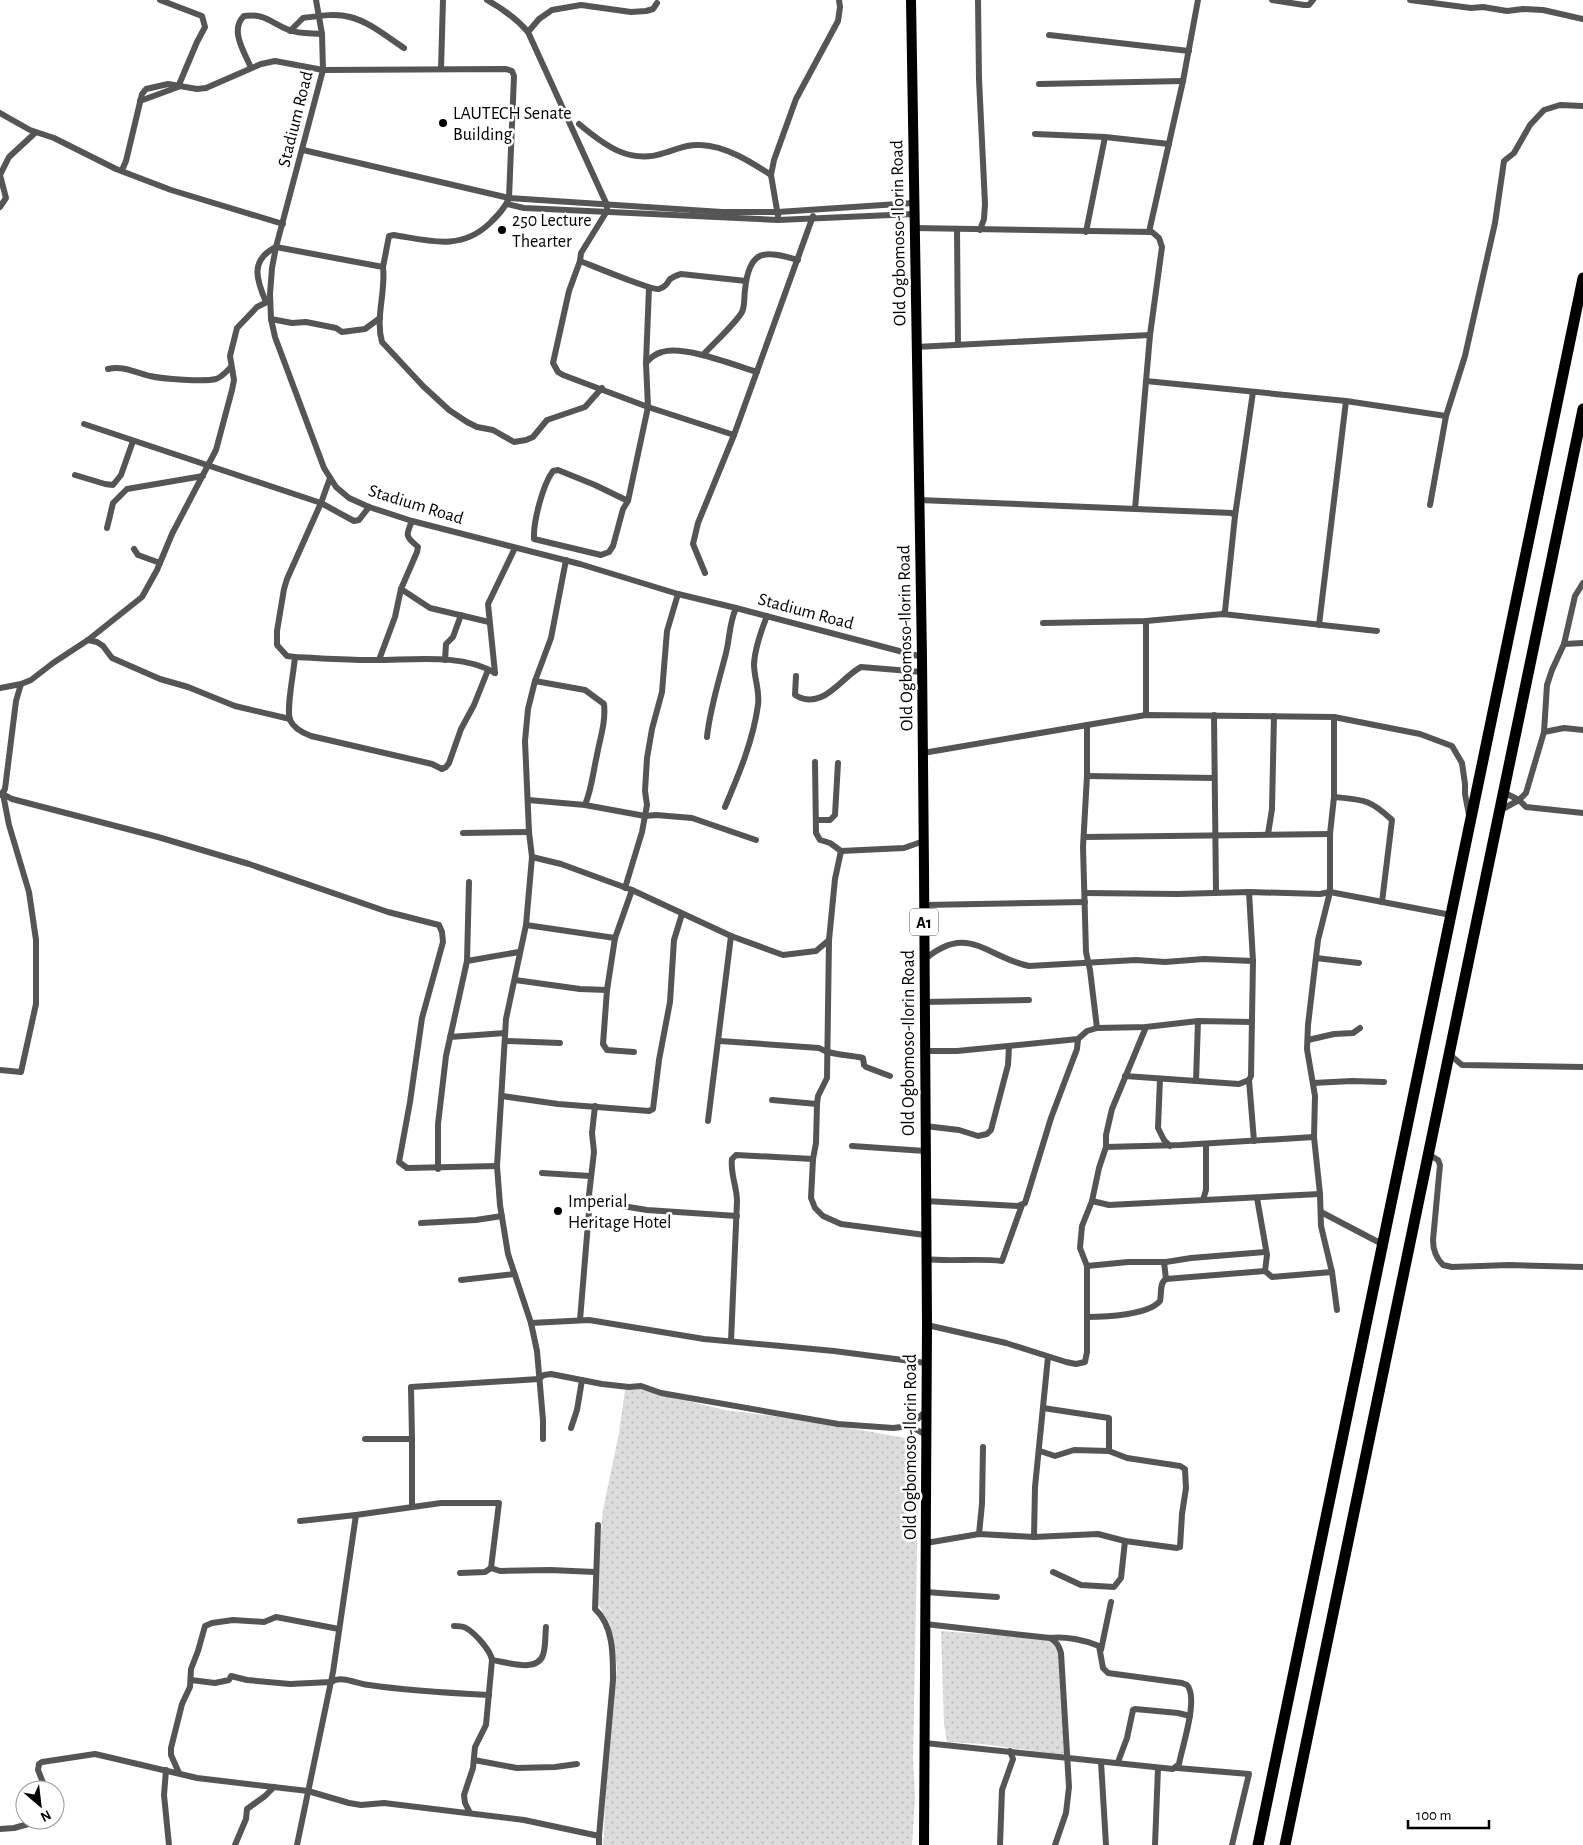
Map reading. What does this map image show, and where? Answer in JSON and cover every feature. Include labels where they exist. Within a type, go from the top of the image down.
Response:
[{"type":"highway","name":"Old Ogbomoso-Ilorin Road","points":[[911,0],[924,841],[925,1259],[927,1325],[924,1845]]},
{"type":"highway","points":[[1258,1845],[1583,278]]},
{"type":"highway","points":[[1285,1845],[1583,409]]},
{"type":"street","points":[[160,0],[202,16],[205,22],[205,27],[178,86]]},
{"type":"street","name":"Stadium Road","points":[[316,0],[322,34],[323,70],[276,247],[268,301],[278,345],[324,468],[336,487],[348,498],[412,521],[566,560],[678,594],[922,657]]},
{"type":"street","points":[[441,69],[443,0]]},
{"type":"street","points":[[487,0],[506,11],[520,22],[528,32],[607,208]]},
{"type":"street","points":[[778,220],[771,175],[796,100],[838,21],[839,0]]},
{"type":"street","points":[[978,0],[985,204],[984,219],[980,230]]},
{"type":"street","points":[[1149,232],[1183,80],[1198,0]]},
{"type":"street","points":[[1272,0],[1304,6],[1309,5],[1313,0]]},
{"type":"street","points":[[1410,0],[1470,8],[1483,3],[1507,11],[1522,9],[1543,10],[1583,20]]},
{"type":"street","points":[[528,32],[539,19],[552,10],[581,4],[631,12],[653,9],[657,3]]},
{"type":"street","points":[[251,68],[238,36],[237,26],[244,16],[254,14],[269,18],[290,31],[322,34]]},
{"type":"street","points":[[290,31],[303,18],[319,16],[349,17],[365,23],[404,48]]},
{"type":"street","points":[[1049,35],[1188,51]]},
{"type":"street","points":[[122,170],[126,161],[142,94],[151,86],[168,84],[197,89],[206,88],[251,68],[275,61],[323,70],[506,69],[512,71],[514,76],[508,201],[485,227],[459,241],[450,243],[394,235],[389,236],[383,267],[384,281],[380,336],[382,342],[423,386],[449,410],[466,422],[477,427],[493,430],[514,442],[533,437],[547,420],[585,407],[602,388]]},
{"type":"street","points":[[1039,84],[1183,80]]},
{"type":"street","points":[[1430,505],[1446,416],[1465,356],[1495,223],[1504,161],[1514,153],[1530,125],[1544,110],[1560,105],[1583,106]]},
{"type":"street","points":[[0,113],[36,133],[54,138],[104,164],[171,190],[283,224]]},
{"type":"street","points":[[579,124],[602,144],[622,153],[644,158],[663,154],[681,146],[701,145],[718,148],[741,158],[771,175]]},
{"type":"street","points":[[0,207],[6,198],[0,175],[9,157],[36,133]]},
{"type":"street","points":[[1035,134],[1105,137],[1169,144]]},
{"type":"street","points":[[1086,232],[1105,137]]},
{"type":"street","points":[[303,150],[508,201],[778,220],[914,214]]},
{"type":"street","points":[[607,208],[778,212],[914,203]]},
{"type":"street","points":[[607,208],[581,253],[569,291],[553,362],[558,372],[648,407],[734,435]]},
{"type":"street","points":[[705,573],[693,544],[698,523],[734,435],[815,210]]},
{"type":"street","points":[[914,228],[1149,232],[1157,234],[1162,247],[1150,335],[1135,509]]},
{"type":"street","points":[[957,229],[958,345]]},
{"type":"street","points":[[0,688],[31,680],[88,640],[142,597],[160,563],[172,534],[208,466],[221,432],[234,380],[230,356],[237,328],[256,307],[268,301],[257,282],[262,256],[276,247],[383,267]]},
{"type":"street","points":[[703,355],[743,311],[746,282],[753,262],[765,254],[773,253],[798,260]]},
{"type":"street","points":[[580,261],[658,290],[667,285],[671,278],[681,274],[746,282]]},
{"type":"street","points":[[628,501],[595,485],[558,470],[553,470],[549,476],[539,509],[534,539],[601,555],[609,552],[613,546],[628,501],[648,407],[646,363],[649,288]]},
{"type":"street","points":[[271,319],[292,324],[306,322],[336,328],[342,332],[366,328],[380,318]]},
{"type":"street","points":[[916,347],[1150,335]]},
{"type":"street","points":[[646,363],[652,356],[662,352],[675,351],[703,355],[757,372]]},
{"type":"street","points":[[108,369],[120,368],[151,377],[210,380],[222,377],[231,367]]},
{"type":"street","points":[[1146,381],[1346,401],[1446,416]]},
{"type":"street","points":[[1223,614],[1225,611],[1235,513],[1254,392]]},
{"type":"street","points":[[1319,625],[1346,401]]},
{"type":"street","points":[[84,424],[321,503],[356,521],[360,520],[369,507]]},
{"type":"street","points":[[113,485],[121,475],[133,441]]},
{"type":"street","points":[[74,475],[113,485],[120,494]]},
{"type":"street","points":[[107,528],[113,503],[127,489],[203,476]]},
{"type":"street","points":[[330,478],[321,503],[287,579],[277,631],[278,648],[287,656],[379,660],[445,660],[464,662],[495,673],[493,641],[489,622],[489,600],[515,548]]},
{"type":"street","points":[[919,500],[1235,513]]},
{"type":"street","points":[[379,660],[395,617],[401,590],[418,547],[407,537],[412,521]]},
{"type":"street","points":[[134,549],[138,555],[160,563]]},
{"type":"street","points":[[543,1439],[538,1351],[531,1323],[508,1254],[498,1187],[497,1166],[506,1019],[526,925],[532,857],[525,741],[528,709],[535,681],[551,638],[566,560]]},
{"type":"street","points":[[1499,811],[1519,800],[1526,792],[1544,732],[1547,685],[1564,644],[1575,596],[1583,583]]},
{"type":"street","points":[[401,590],[424,605],[489,622]]},
{"type":"street","points":[[634,1052],[612,1052],[605,1048],[603,1044],[607,990],[615,938],[629,889],[645,816],[650,738],[662,692],[667,631],[678,594]]},
{"type":"street","points":[[708,737],[709,722],[727,649],[730,622],[736,608]]},
{"type":"street","points":[[1043,623],[1146,621],[1223,614],[1377,631]]},
{"type":"street","points":[[445,660],[446,644],[453,637],[461,615]]},
{"type":"street","points":[[725,807],[748,752],[759,697],[754,664],[759,635],[768,616]]},
{"type":"street","points":[[1146,621],[1146,715]]},
{"type":"street","points":[[88,640],[103,646],[112,658],[160,679],[196,690],[235,706],[290,719]]},
{"type":"street","points":[[1564,644],[1583,643]]},
{"type":"street","points":[[295,657],[289,708],[290,719],[301,732],[311,736],[432,764],[444,769],[449,763],[461,729],[474,705],[488,670]]},
{"type":"street","points":[[796,676],[795,695],[813,699],[831,691],[861,667],[922,672]]},
{"type":"street","points":[[535,681],[585,690],[604,704],[606,717],[596,758],[594,776],[585,805]]},
{"type":"street","points":[[0,1070],[22,1072],[36,1004],[34,918],[1,794],[5,788],[16,701],[21,684]]},
{"type":"street","points":[[923,753],[1146,715],[1334,717],[1420,734],[1452,746],[1462,763],[1465,794],[1471,819]]},
{"type":"street","points":[[1214,715],[1216,892]]},
{"type":"street","points":[[1268,834],[1272,809],[1274,716]]},
{"type":"street","points":[[1334,717],[1334,797],[1330,834],[1330,892],[1320,930],[1308,1025],[1307,1049],[1315,1104],[1314,1137],[1322,1231],[1332,1272],[1337,1310]]},
{"type":"street","points":[[1087,725],[1087,776],[1083,848],[1084,893],[1088,963],[1097,1028]]},
{"type":"street","points":[[1544,732],[1564,728],[1583,730]]},
{"type":"street","points":[[815,762],[817,838],[841,851],[899,849],[924,841]]},
{"type":"street","points":[[816,820],[830,820],[835,815],[838,764]]},
{"type":"street","points":[[1087,776],[1214,778]]},
{"type":"street","points":[[1503,792],[1529,807],[1583,813]]},
{"type":"street","points":[[1,794],[12,799],[158,837],[231,859],[388,912],[439,925],[443,942],[422,1018],[399,1162],[406,1168],[438,1169],[497,1166]]},
{"type":"street","points":[[1334,797],[1364,800],[1378,807],[1392,820],[1382,902]]},
{"type":"street","points":[[528,800],[585,805],[645,816],[692,818],[756,840]]},
{"type":"street","points":[[463,833],[529,832]]},
{"type":"street","points":[[1084,837],[1330,834]]},
{"type":"street","points":[[841,851],[835,879],[829,940],[827,1078],[818,1096],[811,1198],[815,1208],[823,1216],[841,1224],[925,1235]]},
{"type":"street","points":[[532,857],[561,864],[629,889],[731,936],[783,954],[816,951],[829,940]]},
{"type":"street","points":[[438,1169],[438,1124],[446,1056],[467,960],[469,882]]},
{"type":"street","points":[[1084,893],[1178,894],[1249,892],[1320,894],[1330,892],[1450,915]]},
{"type":"street","points":[[1249,892],[1253,961],[1251,1076],[1249,1080],[1254,1141]]},
{"type":"street","points":[[924,905],[1085,902]]},
{"type":"street","points":[[502,1096],[558,1104],[648,1111],[653,1109],[659,1060],[670,1002],[674,940],[682,914]]},
{"type":"street","points":[[526,925],[615,938]]},
{"type":"street","points":[[708,1121],[720,1041],[731,936]]},
{"type":"street","points":[[924,960],[942,946],[952,942],[962,942],[987,948],[1022,965],[1029,966],[1136,960],[1165,962],[1204,958],[1253,961]]},
{"type":"street","points":[[467,960],[519,952]]},
{"type":"street","points":[[1316,958],[1359,962]]},
{"type":"street","points":[[515,980],[580,989],[607,990]]},
{"type":"street","points":[[924,1002],[1029,1000]]},
{"type":"street","points":[[925,1051],[957,1051],[1078,1039],[1087,1031],[1097,1028],[1146,1027],[1198,1022],[1252,1022]]},
{"type":"street","points":[[1196,1081],[1198,1022]]},
{"type":"street","points":[[927,1325],[1006,1343],[1076,1364],[1085,1362],[1087,1266],[1080,1248],[1082,1226],[1092,1201],[1106,1148],[1109,1120],[1146,1027]]},
{"type":"street","points":[[1308,1040],[1334,1034],[1353,1033],[1360,1028]]},
{"type":"street","points":[[450,1037],[505,1037],[560,1043]]},
{"type":"street","points":[[925,1259],[1002,1261],[1022,1205],[1026,1203],[1029,1196],[1051,1118],[1077,1049],[1078,1039]]},
{"type":"street","points":[[720,1041],[819,1048],[827,1053],[863,1058],[866,1067],[890,1076]]},
{"type":"street","points":[[819,1048],[827,1041]]},
{"type":"street","points":[[925,1126],[959,1130],[978,1136],[987,1134],[991,1130],[1008,1065],[1009,1046]]},
{"type":"street","points":[[1449,1054],[1462,1065],[1583,1067]]},
{"type":"street","points":[[1125,1076],[1239,1084],[1249,1080]]},
{"type":"street","points":[[1160,1079],[1158,1128],[1164,1140],[1170,1146]]},
{"type":"street","points":[[1313,1083],[1384,1082]]},
{"type":"street","points":[[772,1100],[817,1104]]},
{"type":"street","points":[[580,1320],[590,1199],[590,1176],[594,1152],[592,1133],[595,1106]]},
{"type":"street","points":[[1106,1148],[1314,1137]]},
{"type":"street","points":[[1203,1200],[1206,1190],[1206,1144]]},
{"type":"street","points":[[852,1146],[925,1151]]},
{"type":"street","points":[[731,1341],[737,1216],[737,1190],[731,1165],[734,1156],[736,1154],[813,1158]]},
{"type":"street","points":[[1428,1154],[1438,1160],[1440,1165],[1433,1248],[1443,1265],[1452,1267],[1509,1265],[1583,1267]]},
{"type":"street","points":[[542,1173],[590,1176]]},
{"type":"street","points":[[1092,1201],[1109,1205],[1320,1194]]},
{"type":"street","points":[[1257,1198],[1267,1255],[1265,1271]]},
{"type":"street","points":[[590,1199],[596,1202],[647,1210],[737,1216]]},
{"type":"street","points":[[925,1201],[1022,1205]]},
{"type":"street","points":[[1321,1212],[1382,1244]]},
{"type":"street","points":[[421,1222],[476,1220],[502,1216]]},
{"type":"street","points":[[1087,1266],[1128,1262],[1164,1262],[1265,1252]]},
{"type":"street","points":[[1164,1262],[1166,1279]]},
{"type":"street","points":[[1087,1317],[1109,1317],[1156,1306],[1160,1301],[1161,1285],[1166,1279],[1265,1271],[1272,1277],[1332,1272]]},
{"type":"street","points":[[461,1280],[514,1274]]},
{"type":"street","points":[[531,1323],[580,1320],[704,1339],[834,1351],[926,1363]]},
{"type":"street","points":[[1034,1536],[1035,1487],[1048,1357]]},
{"type":"street","points":[[412,1507],[411,1386],[539,1379],[544,1375],[551,1374],[602,1384],[629,1387],[641,1386],[661,1393],[838,1424],[893,1428],[910,1426],[926,1435]]},
{"type":"street","points":[[571,1428],[577,1410],[582,1380]]},
{"type":"street","points":[[1044,1408],[1109,1418],[1109,1451]]},
{"type":"street","points":[[910,1426],[926,1411]]},
{"type":"street","points":[[364,1439],[412,1440]]},
{"type":"street","points":[[979,1534],[982,1504],[982,1447]]},
{"type":"street","points":[[926,1543],[979,1534],[1034,1536],[1098,1534],[1125,1541],[1180,1547],[1186,1471],[1180,1466],[1127,1458],[1109,1451],[1074,1450],[1055,1456],[1040,1451]]},
{"type":"street","points":[[300,1521],[441,1503],[499,1503],[491,1568],[485,1572],[460,1573]]},
{"type":"street","points":[[297,1845],[298,1832],[331,1682],[356,1515]]},
{"type":"street","points":[[598,1525],[595,1609],[601,1614],[606,1626],[614,1657],[599,1845]]},
{"type":"street","points":[[1053,1572],[1081,1586],[1114,1587],[1121,1578],[1125,1541]]},
{"type":"street","points":[[491,1568],[500,1571],[550,1570],[595,1572]]},
{"type":"street","points":[[925,1592],[997,1597]]},
{"type":"street","points":[[1111,1602],[1101,1650],[1103,1668],[1108,1673],[1187,1685],[1192,1694],[1190,1716],[1177,1768]]},
{"type":"street","points":[[180,1773],[171,1755],[171,1748],[182,1704],[191,1680],[190,1669],[198,1651],[204,1626],[233,1620],[260,1623],[276,1617],[340,1629]]},
{"type":"street","points":[[925,1624],[1050,1638],[1058,1637],[1092,1643],[1099,1646],[1101,1650]]},
{"type":"street","points":[[454,1626],[465,1627],[472,1633],[489,1650],[492,1660],[486,1725],[475,1747],[474,1760],[464,1795],[465,1803],[470,1813]]},
{"type":"street","points":[[492,1660],[525,1665],[532,1665],[538,1662],[544,1652],[546,1627]]},
{"type":"street","points":[[1050,1638],[1060,1646],[1061,1653],[1069,1787],[1066,1813],[1054,1845]]},
{"type":"street","points":[[191,1680],[215,1683],[229,1680],[231,1676],[246,1680],[290,1684],[331,1682],[335,1679],[341,1679],[370,1686],[489,1696]]},
{"type":"street","points":[[1118,1762],[1127,1738],[1133,1710],[1178,1713],[1190,1716]]},
{"type":"street","points":[[924,1742],[1101,1762],[1118,1762],[1168,1770],[1177,1768],[1249,1774],[1232,1845]]},
{"type":"street","points":[[1000,1845],[1002,1790],[1013,1759],[1010,1751]]},
{"type":"street","points":[[43,1780],[38,1767],[42,1762],[95,1754],[197,1778],[308,1792],[361,1805],[384,1802],[524,1820],[599,1836]]},
{"type":"street","points":[[474,1760],[517,1768],[555,1768],[578,1764]]},
{"type":"street","points":[[1101,1762],[1106,1845]]},
{"type":"street","points":[[1155,1845],[1158,1768]]},
{"type":"street","points":[[166,1770],[164,1795],[168,1845]]},
{"type":"street","points":[[235,1845],[246,1819],[247,1809],[274,1787]]},
{"type":"street","points":[[0,1829],[15,1828]]},
{"type":"shaded area","points":[[638,1389],[725,1410],[804,1420],[917,1440],[918,1501],[913,1759],[915,1799],[912,1845],[603,1845],[608,1753],[617,1667],[609,1622],[596,1601],[598,1564],[603,1510],[619,1433],[625,1390]]},
{"type":"shaded area","points":[[941,1631],[1044,1639],[1053,1644],[1059,1658],[1065,1750],[1063,1755],[982,1744],[947,1742],[944,1724]]},
{"type":"place","name":"LAUTECH Senate Building","points":[[443,123]]},
{"type":"place","name":"250 Lecture Thearter","points":[[502,230]]},
{"type":"place","name":"Imperial Heritage Hotel","points":[[558,1211]]}]
